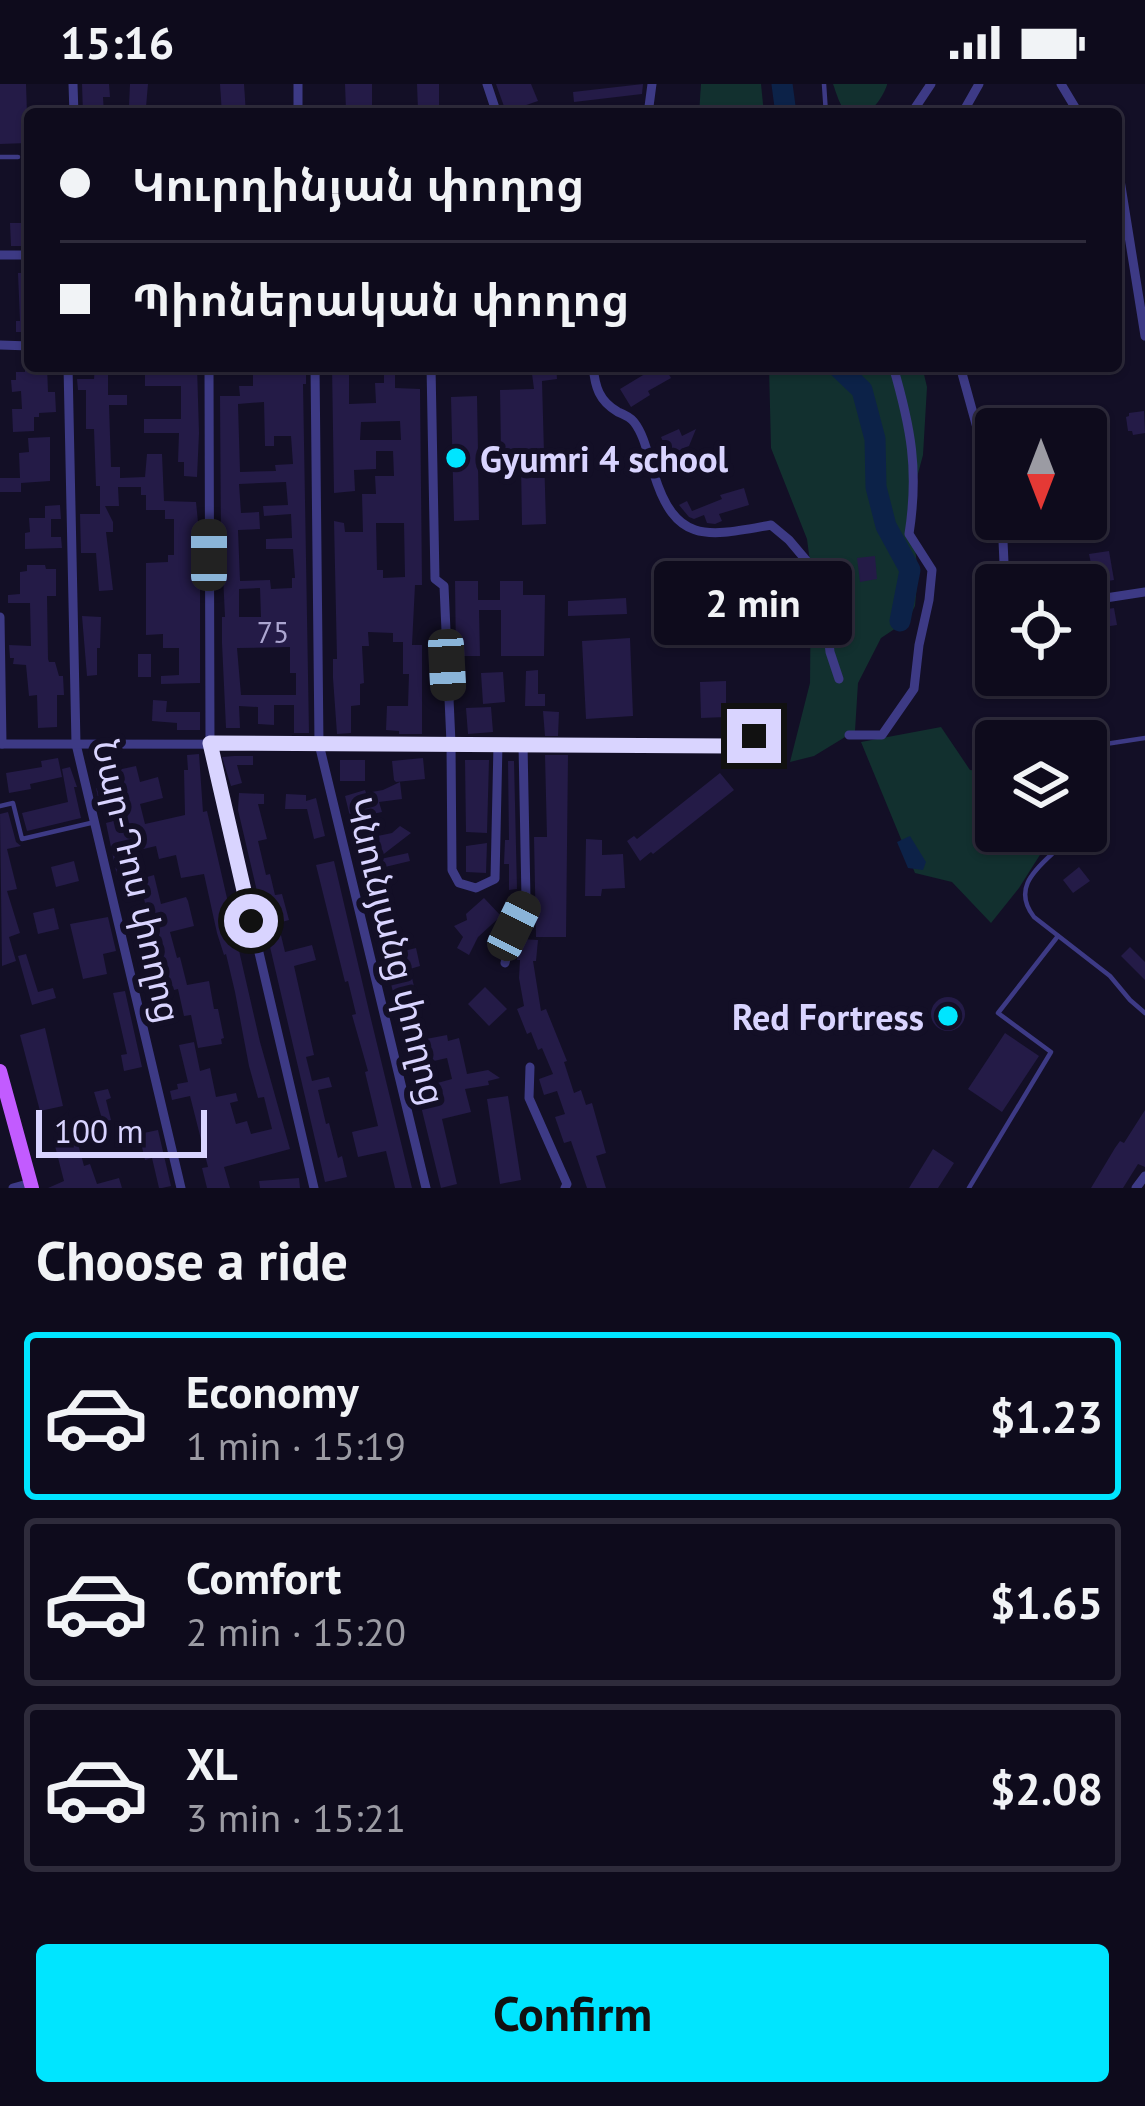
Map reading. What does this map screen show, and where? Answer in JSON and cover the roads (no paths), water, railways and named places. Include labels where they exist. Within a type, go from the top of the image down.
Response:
[{"type":"main road","points":[[0,1071],[32,1185]]},
{"type":"street","points":[[1122,192],[1145,336]]},
{"type":"street","name":"Նար-Դոս փողոց","points":[[68,372],[76,745],[181,1188]]},
{"type":"street","points":[[208,372],[210,743],[314,1188]]},
{"type":"street","name":"Կնունյանց փողոց","points":[[315,372],[319,744],[426,1188]]},
{"type":"street","points":[[430,372],[435,579],[444,586],[451,743],[452,870],[458,883],[476,888],[495,879],[498,744]]},
{"type":"street","points":[[594,372],[595,387],[606,405],[632,420],[638,430],[656,482],[680,523],[698,533],[771,525],[822,579],[830,652],[838,679]]},
{"type":"street","points":[[849,735],[882,735],[914,689],[931,585],[932,570],[909,534],[915,493],[909,421],[895,372]]},
{"type":"street","points":[[962,372],[975,420]]},
{"type":"street","points":[[1107,598],[1145,592]]},
{"type":"street","points":[[0,617],[1,744],[730,746],[754,736]]},
{"type":"street","points":[[505,963],[526,899],[524,744]]},
{"type":"street","points":[[530,1067],[529,1099],[566,1188]]},
{"type":"street","points":[[1136,1188],[1145,1176]]},
{"type":"street","points":[[13,1188],[32,1185]]},
{"type":"lane","points":[[0,157],[18,157]]},
{"type":"lane","points":[[1107,744],[1145,738]]},
{"type":"lane","points":[[0,806],[13,803],[22,839],[94,822]]},
{"type":"lane","points":[[1052,854],[1029,878],[1023,892],[1026,906],[1110,976],[1145,1013]]},
{"type":"lane","points":[[969,1188],[1051,1052],[998,1013],[1058,936]]},
{"type":"water","points":[[910,836],[926,862],[923,870],[908,868],[897,842]]},
{"type":"waterway","points":[[782,84],[785,108]]},
{"type":"waterway","points":[[843,372],[862,390],[875,439],[876,487],[886,526],[910,570],[900,621]]},
{"type":"place","name":"Gyumri 4 school","points":[[456,458]]},
{"type":"place","name":"Red Fortress","points":[[948,1016]]}]
